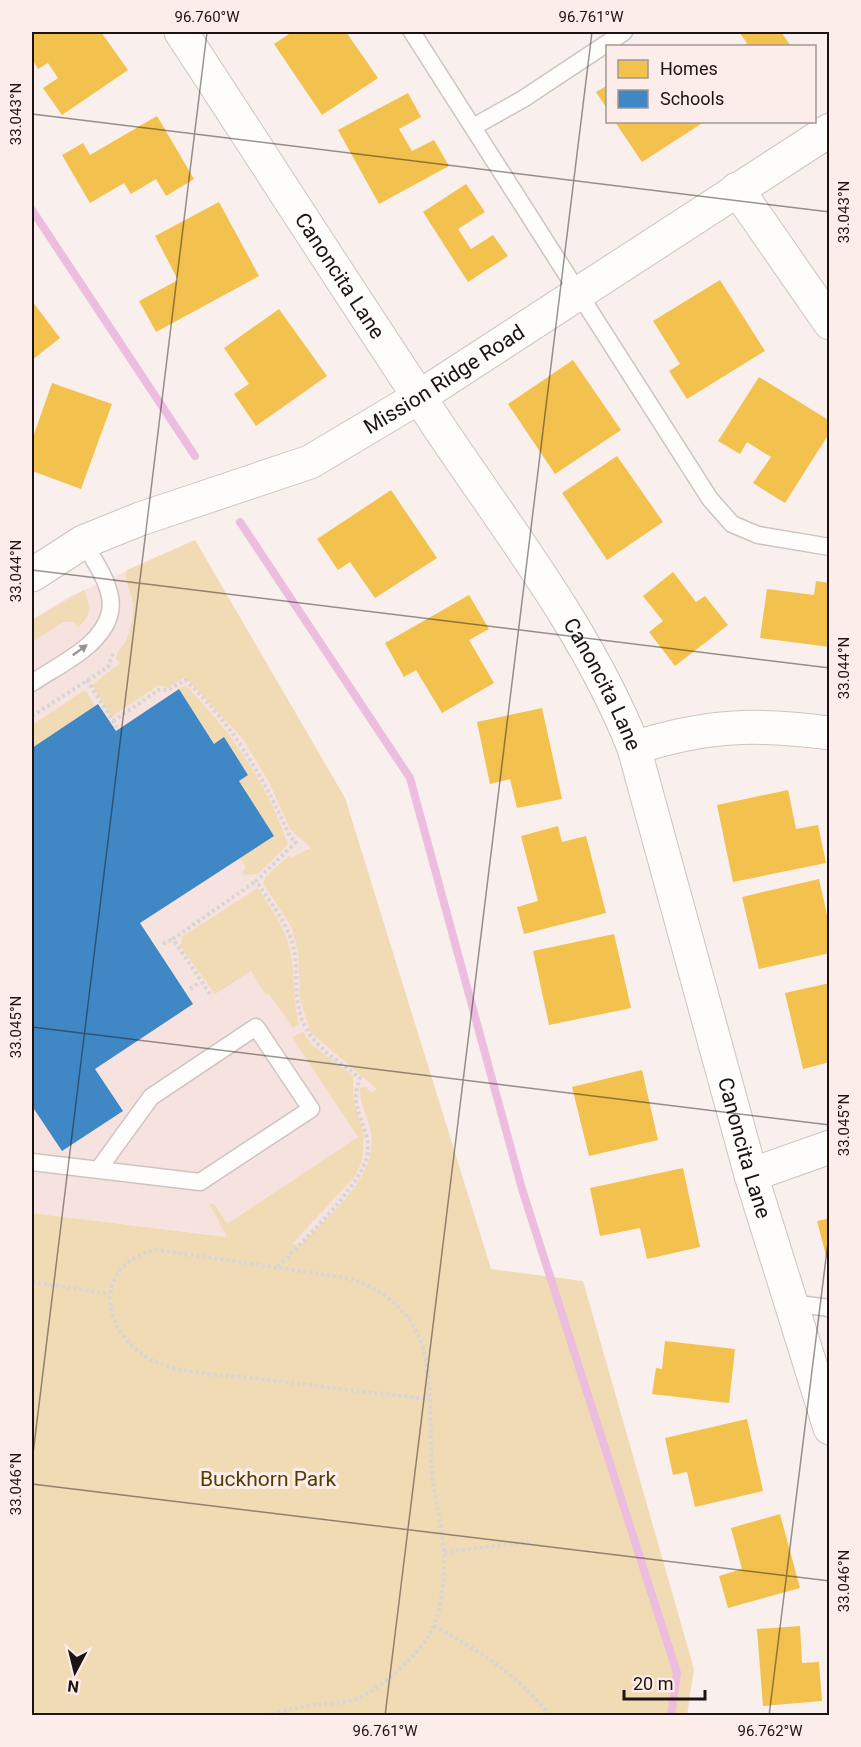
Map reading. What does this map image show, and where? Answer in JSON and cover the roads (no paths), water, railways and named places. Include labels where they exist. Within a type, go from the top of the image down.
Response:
[{"type":"street","name":"Canoncita Lane","points":[[181,32],[589,653],[616,703],[634,748],[751,1175],[830,1428]]},
{"type":"street","name":"Mission Ridge Road","points":[[32,575],[83,542],[140,519],[310,462],[419,397],[830,130]]},
{"type":"street","points":[[737,189],[830,323]]},
{"type":"street","points":[[634,748],[679,733],[734,726],[792,728],[830,733]]},
{"type":"street","points":[[751,1175],[830,1147]]},
{"type":"lane","points":[[412,32],[710,499],[732,524],[758,536],[830,547]]},
{"type":"lane","points":[[473,127],[523,99],[624,32]]},
{"type":"lane","points":[[32,683],[86,647],[102,629],[110,611],[109,596],[99,570],[83,542]]},
{"type":"lane","points":[[32,1162],[98,1170],[200,1182],[311,1109],[256,1027],[151,1097],[98,1170]]},
{"type":"lane","points":[[790,1303],[830,1308]]},
{"type":"waterway","points":[[32,210],[195,456]]},
{"type":"waterway","points":[[240,522],[410,778],[522,1189],[677,1673],[671,1716]]},
{"type":"park label","name":"Buckhorn Park","points":[[268,1479]]}]
